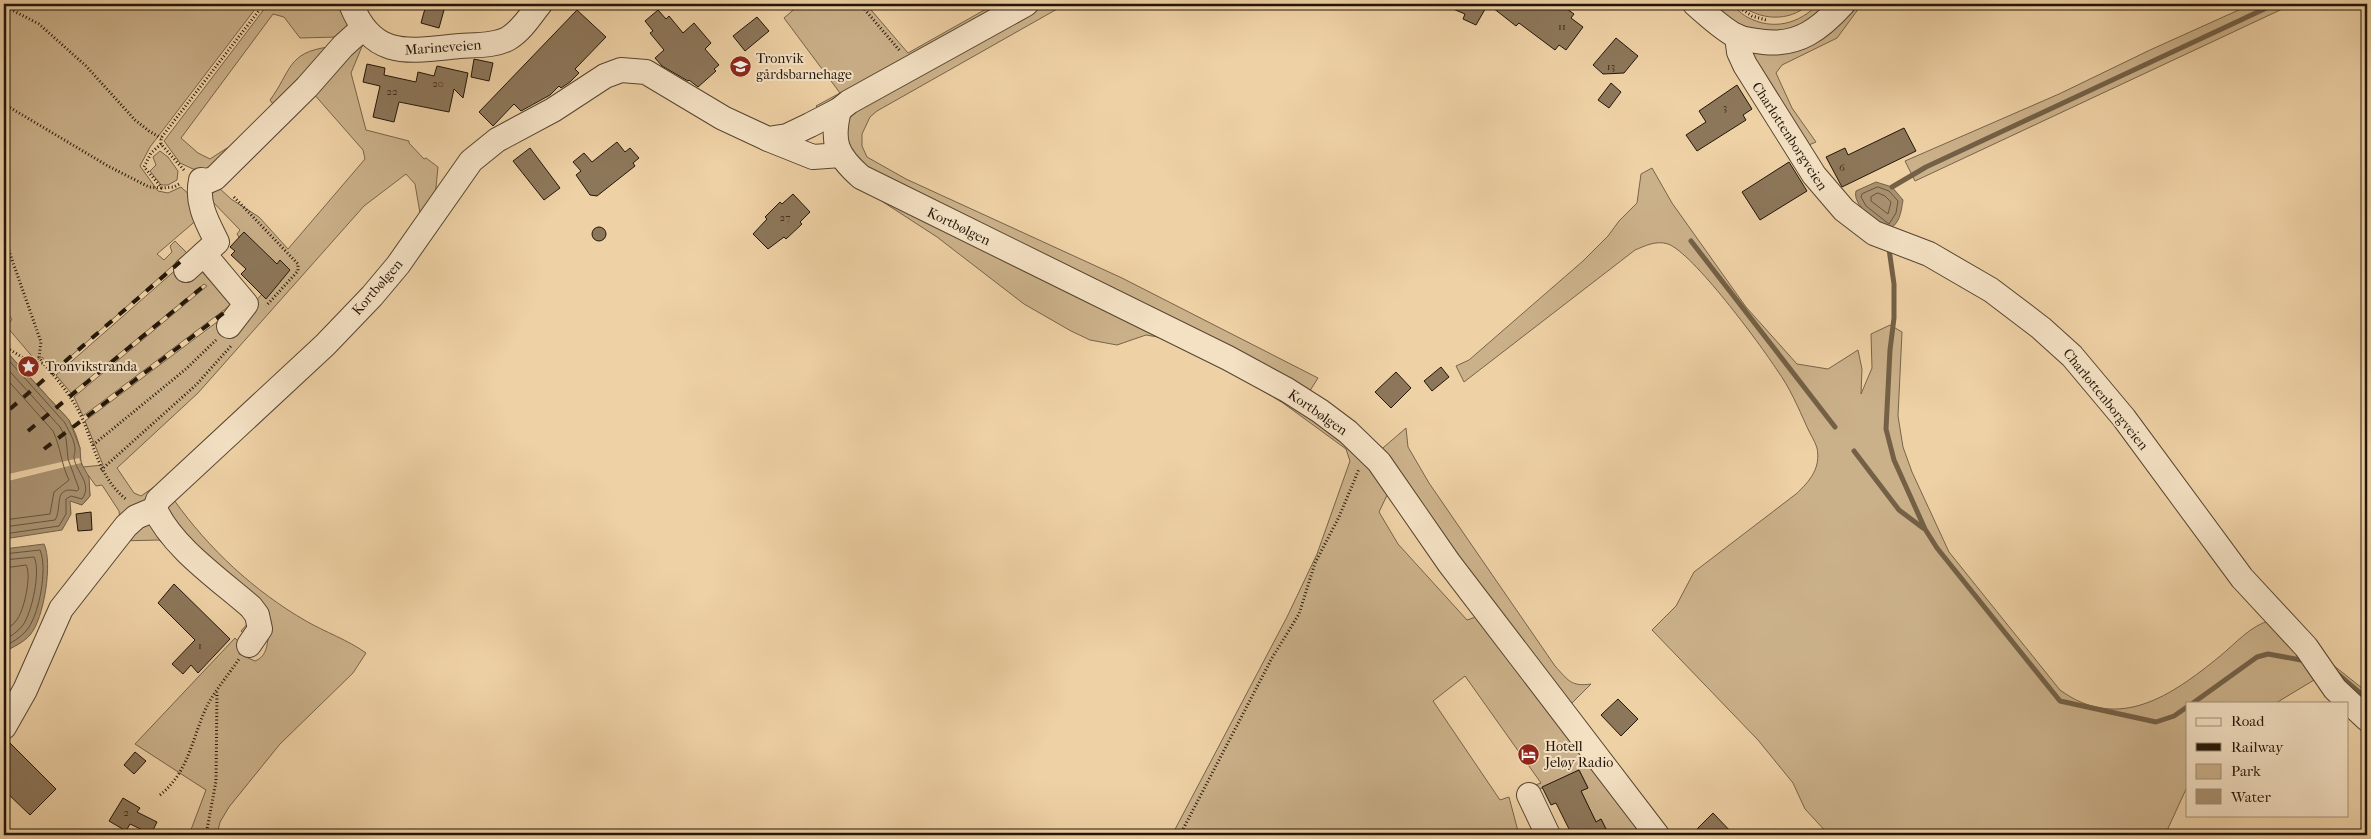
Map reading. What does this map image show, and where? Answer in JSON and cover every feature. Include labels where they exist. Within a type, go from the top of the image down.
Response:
[{"type":"street","name":"Marineveien","points":[[351,4],[363,28],[370,36],[382,44],[399,50],[487,44],[508,40],[540,4]]},
{"type":"street","points":[[768,138],[787,136],[839,110],[849,102],[1026,4]]},
{"type":"street","points":[[1695,4],[1716,22],[1737,36],[1770,43],[1800,38],[1826,22],[1843,4]]},
{"type":"street","points":[[186,270],[216,242],[203,214],[199,191],[206,180],[243,147],[363,28]]},
{"type":"street","name":"Charlottenborgveien","points":[[1737,36],[1739,52],[1745,65],[1814,175],[1830,195],[1844,210],[1874,233],[1929,254],[1991,290],[2041,328],[2072,356],[2124,418],[2242,578],[2306,647],[2335,688],[2367,719]]},
{"type":"street","name":"Kortbølgen","points":[[154,509],[158,500],[306,363],[372,296],[398,265],[471,161],[497,140],[553,110],[605,76],[630,69],[646,72],[660,78],[723,118],[768,138],[814,157],[841,155]]},
{"type":"street","name":"Kortbølgen","points":[[839,110],[834,131],[841,155],[861,177],[1220,354],[1287,390],[1348,432],[1379,462],[1472,595],[1657,835]]},
{"type":"street","points":[[204,254],[246,304],[229,326]]},
{"type":"street","points":[[4,727],[18,703],[56,618],[67,599],[126,526],[136,517],[154,509],[160,522],[169,532],[198,561],[251,607],[257,615],[260,629],[249,645]]},
{"type":"street","points":[[1529,795],[1548,835]]},
{"type":"path","points":[[161,144],[161,138],[264,4]]},
{"type":"path","points":[[860,4],[899,48],[901,53],[897,56]]},
{"type":"path","points":[[1734,4],[1752,16],[1769,21]]},
{"type":"path","points":[[4,6],[39,24],[86,66],[136,120],[161,138]]},
{"type":"path","points":[[4,104],[29,121],[149,187],[174,187],[206,180]]},
{"type":"path","points":[[161,144],[150,153],[144,167],[162,188]]},
{"type":"path","points":[[161,144],[206,180]]},
{"type":"path","points":[[4,237],[41,342],[39,357],[71,397],[102,470],[118,492],[138,509],[154,509]]},
{"type":"path","points":[[92,445],[191,364],[229,326]]},
{"type":"path","points":[[4,346],[30,362],[43,363]]},
{"type":"path","points":[[1180,835],[1272,658],[1299,614],[1315,563],[1339,518],[1367,450]]},
{"type":"path","points":[[160,795],[173,785],[181,773],[209,703],[249,645]]},
{"type":"path","points":[[206,835],[216,781],[218,691]]},
{"type":"green space","points":[[1722,3],[1730,5],[1745,16],[1757,21],[1766,24],[1776,24],[1794,21],[1811,11],[1818,4],[1837,4],[1805,29],[1748,33],[1704,4]]},
{"type":"green space","points":[[4,4],[259,4],[150,147],[140,166],[158,191],[168,193],[181,187],[194,199],[199,218],[157,254],[164,260],[172,252],[170,246],[175,241],[190,256],[179,260],[54,371],[42,357],[36,361],[7,327],[12,319],[4,310]]},
{"type":"green space","points":[[268,4],[343,4],[349,27],[338,37],[300,38],[284,17],[273,14],[181,138],[198,153],[210,159],[227,148],[235,149],[222,163],[205,170],[193,169],[180,163],[164,141]]},
{"type":"green space","points":[[800,4],[866,4],[908,53],[995,4],[1017,4],[820,110],[816,106],[840,93],[784,18]]},
{"type":"green space","points":[[1035,4],[1066,4],[877,111],[870,117],[862,134],[862,146],[867,157],[906,179],[1122,278],[1318,378],[1306,397],[852,164],[841,121],[846,113]]},
{"type":"green space","points":[[1739,4],[1809,4],[1792,14],[1774,17],[1756,13]]},
{"type":"green space","points":[[1850,4],[1862,4],[1837,38],[1782,65],[1776,73],[1792,108],[1816,142],[1802,148],[1748,46],[1771,49]]},
{"type":"green space","points":[[2252,4],[2293,4],[1915,181],[1905,161],[2059,94]]},
{"type":"green space","points":[[363,44],[351,73],[366,130],[409,141],[424,159],[426,158],[438,167],[435,197],[395,262],[223,436],[120,522],[119,511],[102,485],[96,486],[88,475],[90,496],[82,505],[77,503],[4,349],[69,420],[80,448],[79,456],[83,467],[103,465],[85,421],[221,319],[242,317],[269,286],[237,234],[240,230],[209,198],[217,186],[231,199],[259,217],[288,249],[365,159],[363,150],[313,93],[293,106]],"holes":[[[406,174],[415,184],[420,213],[390,262],[367,289],[180,469],[141,496],[134,493],[117,468],[198,393],[364,206]]]},
{"type":"green space","points":[[329,47],[278,105],[272,103],[270,100],[297,59],[305,53]]},
{"type":"green space","points":[[160,151],[168,157],[178,171],[177,180],[168,185],[161,185],[150,171],[156,165],[153,157]]},
{"type":"green space","points":[[1652,168],[1672,203],[1746,307],[1797,364],[1828,369],[1858,350],[1862,369],[1861,394],[1872,368],[1871,334],[1890,325],[1902,332],[1898,416],[1903,447],[1912,472],[1949,552],[2060,690],[2082,702],[2103,708],[2124,708],[2144,704],[2183,684],[2256,626],[2271,620],[2047,337],[2309,646],[2367,692],[2367,729],[2348,708],[2348,702],[2342,702],[2319,677],[2278,702],[2186,702],[2186,789],[2165,835],[1829,835],[1805,809],[1793,783],[1758,740],[1652,630],[1676,606],[1694,572],[1796,494],[1810,479],[1816,468],[1817,448],[1794,398],[1768,357],[1726,301],[1679,251],[1664,243],[1651,244],[1635,250],[1464,382],[1456,366],[1469,360],[1583,261],[1608,236],[1619,221],[1637,203],[1641,174]]},
{"type":"green space","points":[[473,171],[174,500],[217,552],[268,596],[306,621],[366,653],[353,673],[280,744],[229,807],[220,822],[217,835],[189,835],[206,790],[135,744],[235,638],[240,643],[239,654],[255,661],[265,652],[269,631],[201,557],[163,507]]},
{"type":"green space","points":[[877,198],[1225,362],[1354,443],[1389,491],[1379,512],[1398,544],[1467,620],[1482,615],[1653,835],[1609,835],[1601,819],[1596,822],[1581,791],[1588,788],[1579,770],[1538,790],[1527,788],[1541,783],[1465,676],[1433,701],[1500,800],[1509,797],[1519,835],[1172,835],[1287,617],[1317,554],[1350,461],[1346,449],[1283,403],[1245,380],[1164,338],[1146,335],[1117,345],[1090,340],[1071,331],[1024,304],[937,237]]},
{"type":"green space","points":[[179,267],[198,267],[233,308],[228,307],[83,416],[74,397],[207,286],[204,284],[71,393],[56,375]]},
{"type":"green space","points":[[1406,428],[1408,447],[1429,483],[1555,666],[1567,679],[1574,683],[1591,684],[1567,708],[1377,453]]},
{"type":"green space","points":[[144,517],[254,622],[243,633],[241,631],[249,622],[159,540],[118,541]]},
{"type":"water","points":[[1876,182],[1892,187],[1903,200],[1895,225],[1887,230],[1861,208],[1856,197],[1856,191]]},
{"type":"water","points":[[4,349],[69,420],[80,448],[81,463],[89,477],[90,496],[82,505],[70,501],[71,514],[62,530],[4,539]]},
{"type":"water","points":[[44,544],[48,564],[46,590],[39,617],[27,638],[4,652],[4,549]]},
{"type":"pier","points":[[79,458],[81,463],[4,482],[4,475]]},
{"type":"building","points":[[1441,4],[1488,4],[1476,25],[1463,19],[1465,14]]},
{"type":"building","points":[[1488,4],[1560,4],[1574,14],[1571,18],[1583,27],[1566,50],[1559,45],[1555,50],[1519,23],[1516,26]]},
{"type":"building","points":[[426,5],[444,10],[439,28],[421,23]]},
{"type":"building","points":[[577,10],[606,37],[575,69],[579,73],[570,82],[561,88],[559,86],[550,95],[521,111],[514,104],[493,126],[479,112]]},
{"type":"building","points":[[658,10],[666,19],[669,16],[683,33],[694,23],[711,43],[705,49],[719,65],[714,69],[716,71],[698,87],[689,80],[662,66],[655,58],[664,50],[650,33],[653,31],[645,21]]},
{"type":"building","points":[[757,17],[769,31],[745,51],[733,36]]},
{"type":"building","points":[[1616,38],[1638,56],[1624,73],[1603,74],[1593,65]]},
{"type":"building","points":[[474,59],[493,63],[489,81],[471,77]]},
{"type":"building","points":[[367,64],[385,68],[384,75],[416,82],[418,72],[434,76],[437,66],[468,73],[463,98],[454,89],[449,112],[399,102],[394,122],[373,117],[380,86],[363,82]]},
{"type":"building","points":[[1611,83],[1621,92],[1609,108],[1598,100]]},
{"type":"building","points":[[1737,85],[1752,109],[1743,115],[1746,120],[1697,151],[1686,135],[1706,122],[1699,111]]},
{"type":"building","points":[[1904,128],[1916,151],[1842,187],[1826,157],[1845,148],[1848,155]]},
{"type":"building","points":[[617,142],[625,152],[630,148],[639,158],[633,163],[635,166],[597,196],[590,195],[576,175],[581,171],[573,162],[584,153],[592,162]]},
{"type":"building","points":[[530,148],[560,188],[544,200],[513,161]]},
{"type":"building","points":[[1789,162],[1807,191],[1760,220],[1742,192]]},
{"type":"building","points":[[793,194],[810,212],[800,222],[802,224],[786,239],[784,237],[768,249],[753,234],[767,219],[765,217],[780,202],[782,204]]},
{"type":"building","points":[[599,227],[604,229],[606,234],[604,239],[599,241],[594,239],[592,234],[594,229]]},
{"type":"building","points":[[244,232],[277,264],[280,260],[290,270],[266,299],[241,274],[246,269],[231,255],[235,251],[230,247]]},
{"type":"building","points":[[1441,367],[1449,377],[1432,391],[1424,381]]},
{"type":"building","points":[[1396,372],[1411,388],[1391,408],[1375,392]]},
{"type":"building","points":[[91,512],[92,530],[78,531],[76,514]]},
{"type":"building","points":[[174,584],[230,639],[198,673],[191,665],[183,674],[172,664],[195,640],[158,603]]},
{"type":"building","points":[[1618,699],[1638,719],[1621,736],[1601,715]]},
{"type":"building","points":[[7,740],[56,789],[30,815],[4,790],[4,741]]},
{"type":"building","points":[[135,752],[146,761],[134,774],[124,765]]},
{"type":"building","points":[[1579,770],[1588,788],[1581,791],[1596,822],[1601,819],[1609,835],[1566,835],[1571,833],[1556,803],[1551,805],[1542,787]]},
{"type":"building","points":[[123,798],[140,808],[137,812],[157,822],[151,834],[130,824],[126,831],[109,821]]},
{"type":"building","points":[[1713,813],[1734,835],[1691,835]]},
{"type":"waterway","points":[[1892,187],[1926,167],[2275,4]]},
{"type":"waterway","points":[[1691,241],[1835,427]]},
{"type":"waterway","points":[[1889,249],[1894,284],[1894,318],[1890,350],[1886,429],[1894,460],[1925,529],[1937,548],[2060,701],[2156,722],[2174,716],[2186,708]]},
{"type":"waterway","points":[[1854,451],[1899,510],[1923,528]]},
{"type":"waterway","points":[[2194,702],[2257,657],[2268,654],[2301,660]]},
{"type":"waterway","points":[[2333,670],[2367,699]]},
{"type":"railway","points":[[10,409],[180,262]]},
{"type":"railway","points":[[28,431],[205,285]]},
{"type":"railway","points":[[44,449],[229,309]]},
{"type":"place","name":"Tronvik gårdsbarnehage","points":[[740,66]]},
{"type":"place","name":"Tronvikstranda","points":[[29,366]]},
{"type":"place","name":"Hotell Jeløy Radio","points":[[1529,754]]}]
